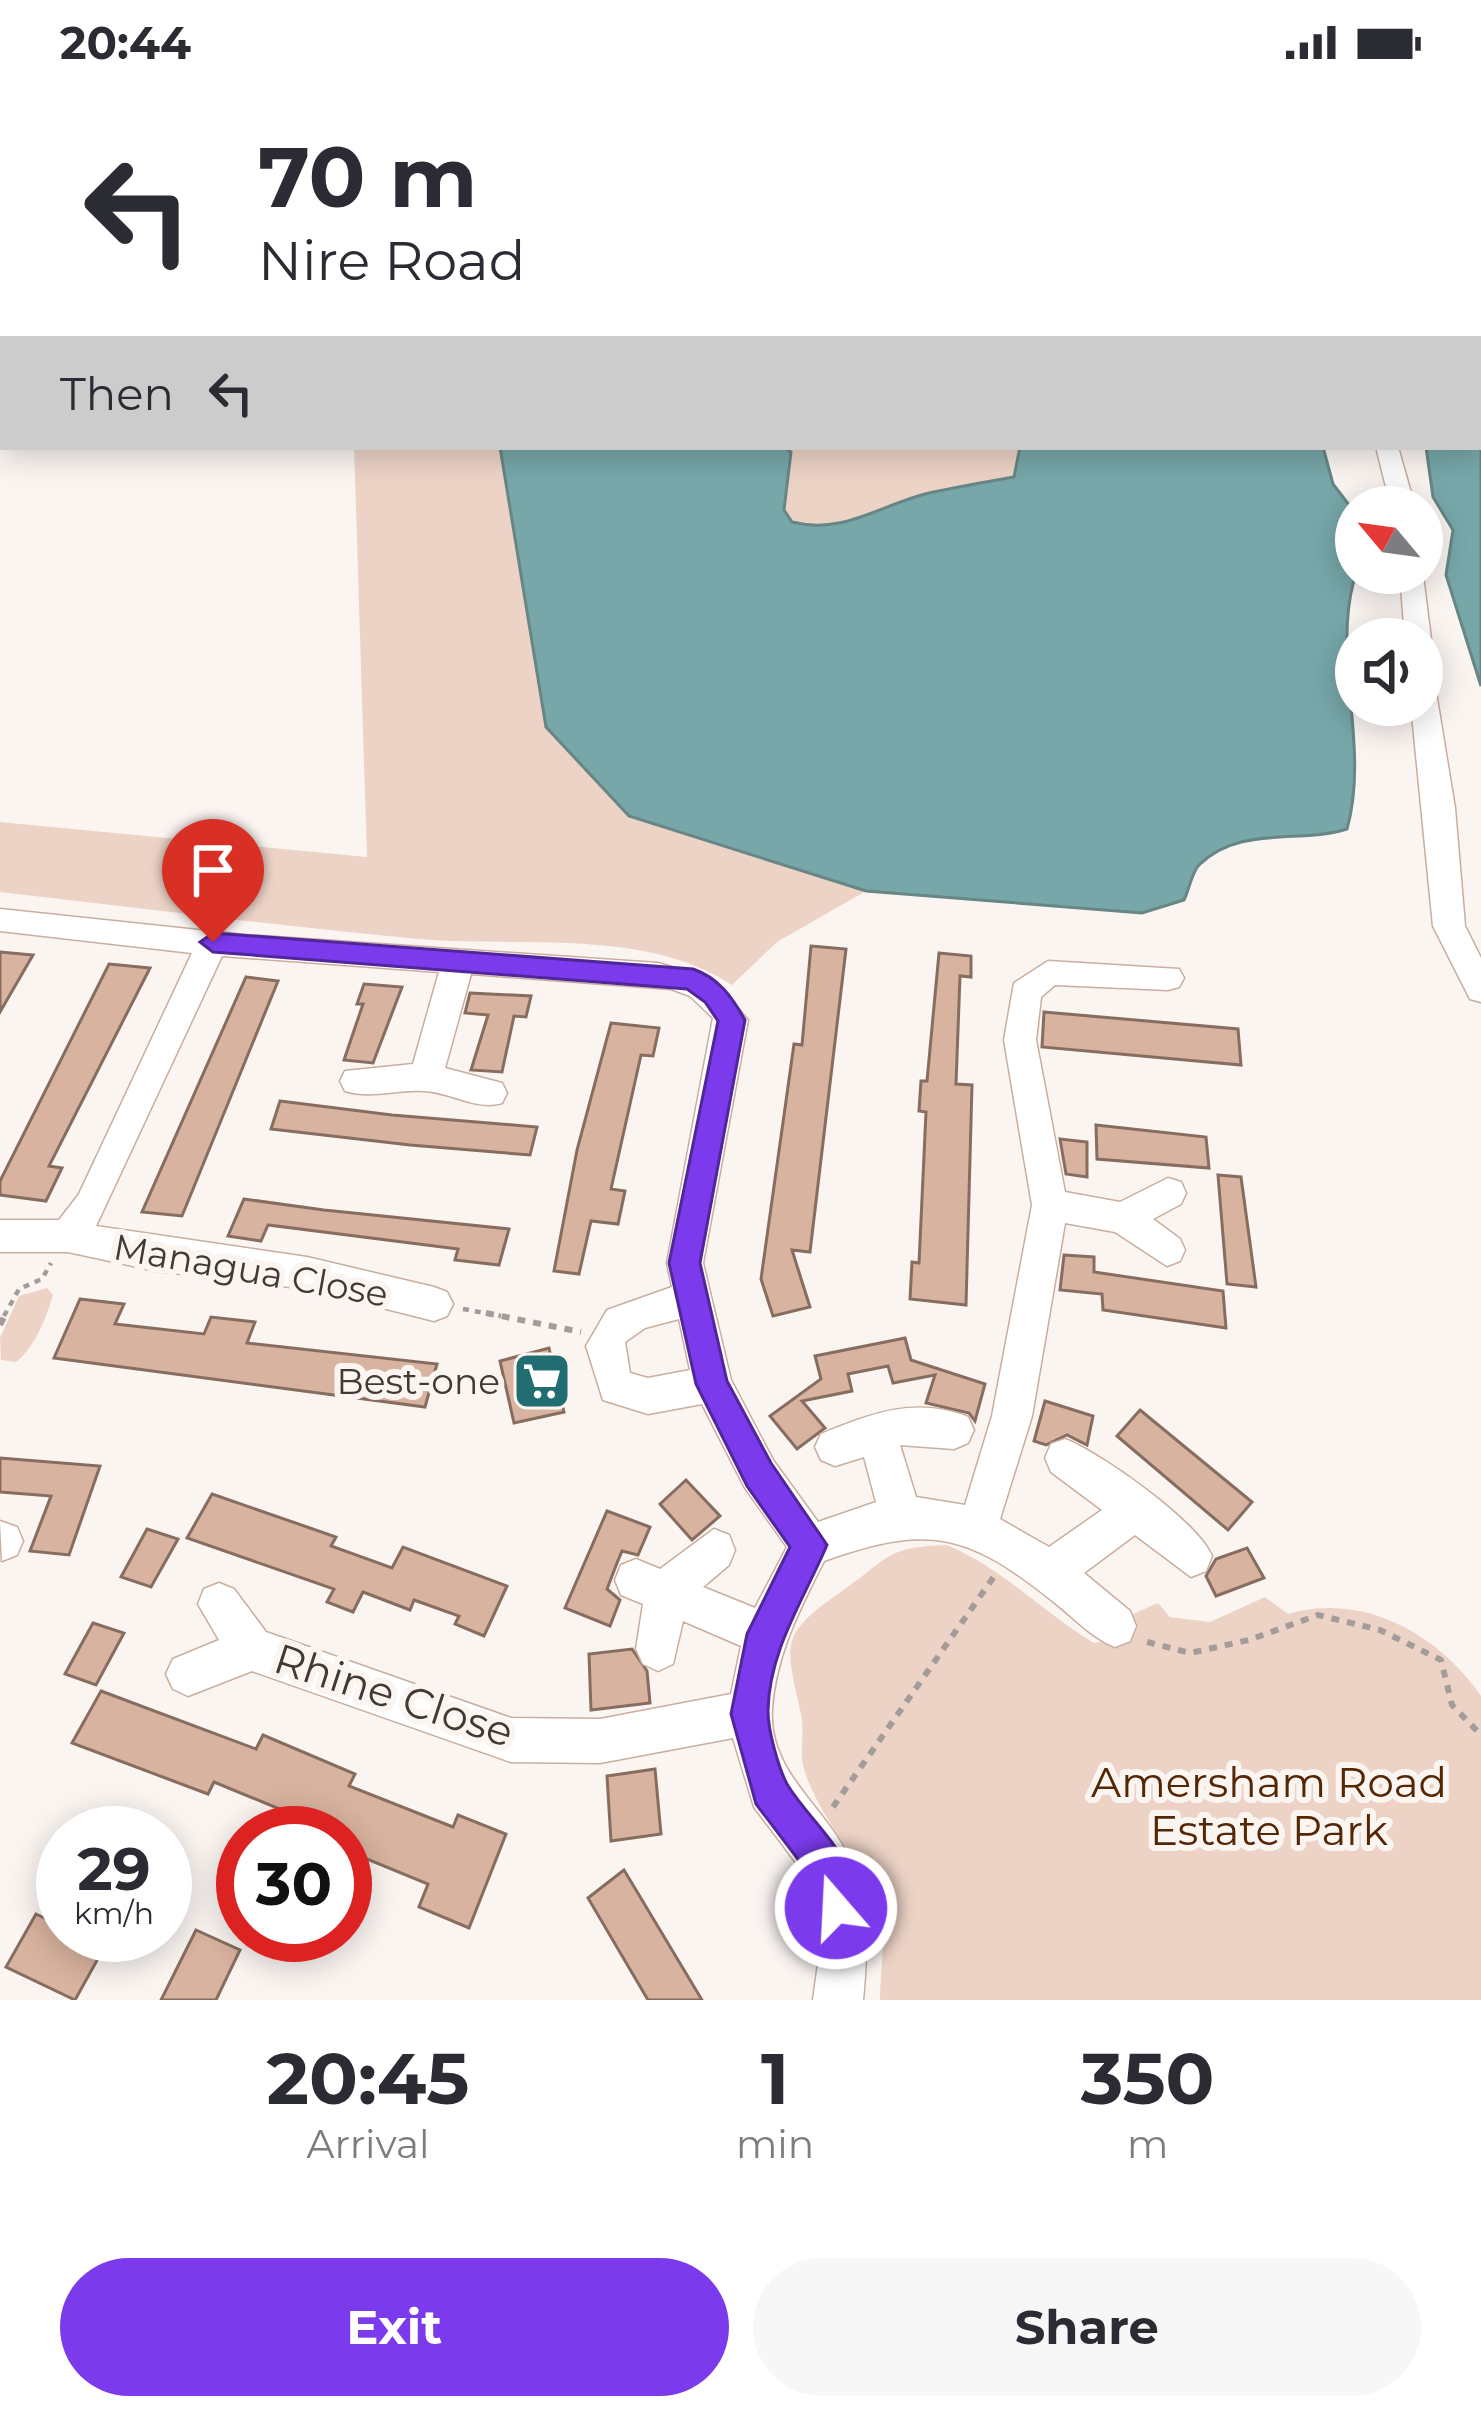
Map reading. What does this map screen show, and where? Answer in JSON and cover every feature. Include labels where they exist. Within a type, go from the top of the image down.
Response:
[{"type":"street","points":[[1388,450],[1397,486]]},
{"type":"street","points":[[1428,726],[1440,808],[1448,926],[1481,990]]},
{"type":"street","points":[[0,920],[213,942],[658,974],[693,980],[715,994],[732,1020],[685,1263],[712,1384],[759,1474],[810,1545]]},
{"type":"street","name":"Managua Close","points":[[68,1236],[92,1204],[213,942]]},
{"type":"street","points":[[426,1077],[458,962]]},
{"type":"street","points":[[974,1531],[993,1490],[1012,1416],[1050,1205],[1020,1040],[1025,992],[1048,974],[1168,978]]},
{"type":"street","points":[[357,1081],[426,1077],[490,1093]]},
{"type":"street","points":[[1124,1218],[1168,1193]]},
{"type":"street","points":[[1050,1205],[1124,1218],[1167,1250]]},
{"type":"street","name":"Managua Close","points":[[0,1236],[68,1236],[156,1255],[307,1273],[434,1304]]},
{"type":"street","points":[[692,1300],[624,1316],[605,1337],[603,1364],[616,1387],[648,1396],[712,1384]]},
{"type":"street","points":[[835,1447],[876,1430],[910,1423],[954,1430]]},
{"type":"street","points":[[876,1430],[902,1517]]},
{"type":"street","points":[[1065,1457],[1191,1556]]},
{"type":"street","points":[[1051,1571],[1136,1510]]},
{"type":"street","points":[[838,2000],[844,1949],[827,1866],[770,1791],[749,1714],[765,1634],[810,1545],[902,1517],[935,1518],[1013,1548],[1051,1571],[1115,1626]]},
{"type":"street","points":[[651,1586],[714,1550]]},
{"type":"street","points":[[651,1586],[765,1634]]},
{"type":"street","points":[[651,1586],[658,1648]]},
{"type":"street","name":"Rhine Close","points":[[219,1604],[252,1649],[511,1740],[600,1741],[749,1714]]},
{"type":"street","name":"Rhine Close","points":[[188,1674],[252,1649]]},
{"type":"path","points":[[0,1325],[19,1289],[42,1279],[68,1236]]},
{"type":"path","points":[[434,1304],[605,1337]]},
{"type":"path","points":[[808,1840],[1013,1548]]},
{"type":"path","points":[[1115,1626],[1150,1643],[1190,1652],[1249,1640],[1318,1615],[1380,1630],[1441,1660],[1452,1706],[1481,1735]]},
{"type":"green space","points":[[354,450],[501,450],[547,727],[629,816],[866,891],[777,942],[732,985],[698,967],[621,947],[419,939],[0,892],[0,822],[367,857]]},
{"type":"green space","points":[[788,450],[1019,450],[1014,477],[931,493],[826,525],[791,522],[783,510],[791,453]]},
{"type":"green space","points":[[47,1288],[53,1295],[34,1340],[16,1362],[1,1360],[0,1338],[19,1296]]},
{"type":"green space","name":"Amersham Road Estate Park","points":[[947,1545],[987,1566],[1094,1643],[1112,1639],[1117,1621],[1158,1603],[1170,1617],[1210,1622],[1265,1597],[1288,1614],[1344,1609],[1371,1614],[1421,1637],[1443,1654],[1481,1696],[1481,2000],[880,2000],[881,1926],[866,1883],[804,1769],[802,1721],[790,1655],[797,1630],[807,1619],[888,1557]]},
{"type":"water","points":[[500,450],[788,450],[784,510],[792,522],[828,525],[929,493],[1014,477],[1019,450],[1324,450],[1335,487],[1335,594],[1351,594],[1348,618],[1335,618],[1335,726],[1352,726],[1355,767],[1347,829],[1232,845],[1199,865],[1184,900],[1142,913],[866,891],[629,816],[546,727]]},
{"type":"water","points":[[1426,450],[1481,450],[1481,686],[1446,575],[1453,530],[1443,514],[1443,486],[1431,486]]},
{"type":"building","points":[[811,946],[846,949],[810,1252],[792,1250],[810,1307],[773,1316],[761,1279],[794,1044],[802,1045]]},
{"type":"building","points":[[0,952],[33,955],[0,1012]]},
{"type":"building","points":[[939,953],[971,956],[971,977],[960,976],[956,1084],[972,1085],[966,1305],[910,1299],[912,1262],[919,1263],[926,1112],[919,1111],[921,1081],[927,1081]]},
{"type":"building","points":[[109,964],[150,968],[49,1166],[62,1168],[46,1201],[0,1195],[0,1181]]},
{"type":"building","points":[[246,977],[278,981],[182,1216],[142,1212]]},
{"type":"building","points":[[364,984],[402,987],[373,1063],[344,1060],[363,1004],[357,1004]]},
{"type":"building","points":[[470,993],[531,996],[526,1017],[514,1016],[502,1072],[471,1070],[488,1015],[465,1013]]},
{"type":"building","points":[[1044,1012],[1238,1029],[1241,1065],[1042,1047]]},
{"type":"building","points":[[611,1023],[659,1028],[653,1056],[641,1055],[611,1189],[625,1191],[618,1224],[591,1221],[579,1274],[554,1271],[577,1150]]},
{"type":"building","points":[[280,1101],[537,1127],[530,1155],[410,1145],[271,1129]]},
{"type":"building","points":[[1096,1125],[1206,1137],[1209,1168],[1097,1159]]},
{"type":"building","points":[[1060,1139],[1087,1142],[1087,1177],[1066,1174]]},
{"type":"building","points":[[1218,1175],[1241,1177],[1256,1287],[1227,1284]]},
{"type":"building","points":[[244,1199],[509,1229],[499,1265],[455,1260],[458,1249],[268,1225],[261,1241],[228,1236]]},
{"type":"building","points":[[1064,1255],[1094,1257],[1094,1272],[1223,1291],[1226,1328],[1103,1310],[1102,1294],[1060,1290]]},
{"type":"building","points":[[80,1299],[124,1304],[115,1324],[204,1334],[211,1317],[255,1322],[247,1343],[437,1364],[425,1407],[54,1358]]},
{"type":"building","points":[[905,1338],[911,1360],[985,1384],[975,1421],[969,1413],[926,1403],[935,1375],[893,1383],[888,1366],[848,1374],[852,1391],[802,1401],[825,1428],[797,1449],[770,1416],[821,1379],[815,1356]]},
{"type":"building","points":[[549,1348],[564,1412],[514,1423],[500,1361]]},
{"type":"building","points":[[1045,1401],[1093,1416],[1087,1445],[1067,1435],[1046,1445],[1034,1441]]},
{"type":"building","points":[[1140,1410],[1252,1502],[1228,1530],[1117,1436]]},
{"type":"building","points":[[0,1458],[100,1466],[69,1555],[30,1551],[51,1496],[0,1492]]},
{"type":"building","points":[[686,1480],[720,1516],[692,1540],[660,1504]]},
{"type":"building","points":[[212,1494],[336,1537],[331,1546],[392,1568],[403,1547],[507,1586],[484,1636],[455,1624],[459,1616],[414,1600],[410,1610],[363,1592],[353,1612],[327,1602],[334,1589],[187,1538]]},
{"type":"building","points":[[607,1511],[650,1527],[638,1555],[622,1551],[617,1563],[607,1589],[620,1600],[610,1626],[565,1608]]},
{"type":"building","points":[[147,1529],[178,1539],[151,1587],[121,1577]]},
{"type":"building","points":[[1247,1548],[1264,1578],[1216,1596],[1206,1576],[1216,1559]]},
{"type":"building","points":[[93,1623],[124,1633],[96,1685],[65,1674]]},
{"type":"building","points":[[632,1649],[647,1671],[650,1703],[591,1710],[589,1654]]},
{"type":"building","points":[[101,1691],[256,1749],[263,1735],[355,1774],[349,1786],[453,1827],[458,1815],[506,1834],[469,1928],[419,1907],[428,1884],[372,1861],[372,1806],[272,1806],[214,1782],[208,1794],[72,1743]]},
{"type":"building","points":[[655,1769],[661,1834],[611,1841],[607,1776]]},
{"type":"building","points":[[624,1870],[702,2000],[648,2000],[588,1898]]},
{"type":"building","points":[[36,1914],[36,1962],[96,1962],[75,2000],[6,1967]]},
{"type":"building","points":[[196,1930],[216,1939],[216,1962],[234,1962],[216,2000],[161,2000],[180,1962],[192,1962]]},
{"type":"place","name":"Best-one","points":[[542,1381]]},
{"type":"route","points":[[213,942],[658,974],[693,980],[715,994],[732,1020],[685,1263],[712,1384],[759,1474],[810,1545],[765,1634],[749,1714],[770,1791],[827,1866],[836,1908]]}]
